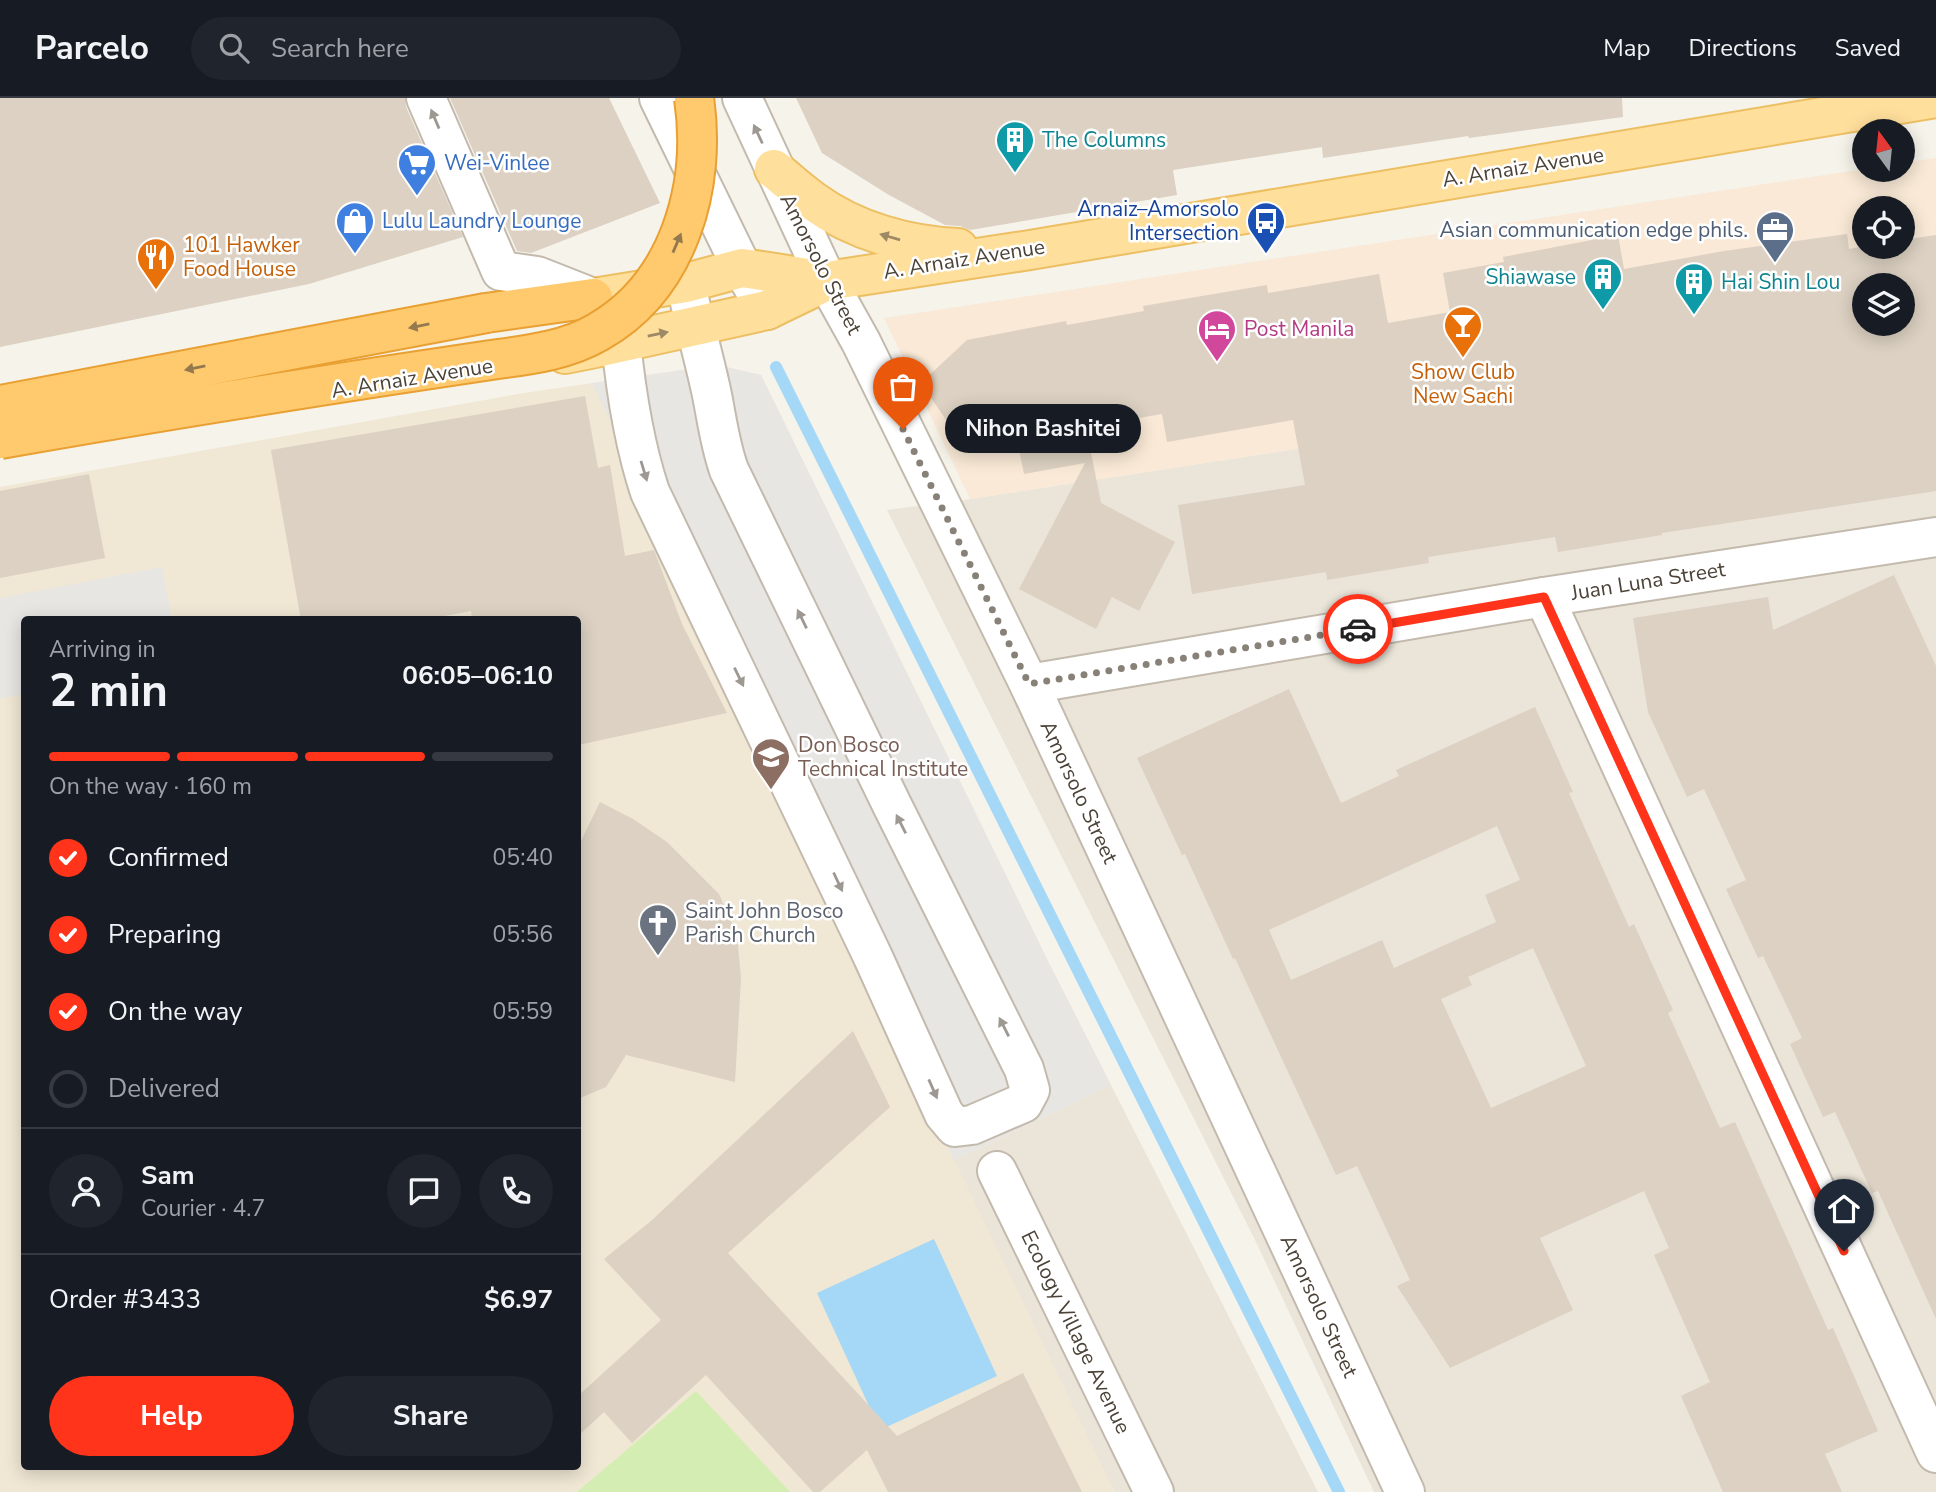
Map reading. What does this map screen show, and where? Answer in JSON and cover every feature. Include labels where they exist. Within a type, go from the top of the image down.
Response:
[{"type":"highway","points":[[0,439],[184,406],[511,357],[570,345],[598,332],[644,296],[661,274],[674,250],[683,228],[696,168],[698,123],[694,98]]},
{"type":"highway","points":[[0,404],[486,313],[593,298]]},
{"type":"main road","name":"A. Arnaiz Avenue","points":[[0,448],[621,342],[767,310],[827,281],[1030,250],[1936,98]]},
{"type":"main road","points":[[774,169],[814,202],[844,219],[890,238],[954,248],[1030,250]]},
{"type":"main road","points":[[593,298],[686,283],[742,268],[827,281]]},
{"type":"street","points":[[426,98],[501,271],[537,276],[593,298]]},
{"type":"street","points":[[659,98],[742,268],[767,310]]},
{"type":"street","name":"Amorsolo Street","points":[[742,98],[827,281],[861,342],[1029,684],[1405,1492]]},
{"type":"street","points":[[621,342],[625,383],[641,466],[650,492],[868,945],[944,1114],[955,1127],[972,1125],[1023,1103],[1030,1090],[1024,1069],[729,470],[722,450],[686,283]]},
{"type":"street","points":[[0,404],[23,402],[54,411],[63,420],[70,436]]},
{"type":"street","name":"Juan Luna Street","points":[[1029,684],[1544,597],[1936,537]]},
{"type":"street","points":[[1544,597],[1936,1452]]},
{"type":"street","name":"Ecology Village Avenue","points":[[997,1171],[1154,1492]]},
{"type":"shaded area","points":[[1936,158],[1936,351],[970,499],[884,318],[1852,171],[1852,182],[1915,182],[1915,161]]},
{"type":"shaded area","points":[[1936,351],[1936,1492],[1374,1492],[1255,1240],[887,510]]},
{"type":"shaded area","name":"Don Bosco Technical Institute","points":[[717,365],[761,375],[1111,1085],[955,1161],[1114,1492],[0,1492],[0,487],[524,393]]},
{"type":"shaded area","points":[[717,365],[761,375],[1111,1085],[954,1161],[793,804],[592,383]]},
{"type":"shaded area","points":[[162,567],[171,616],[21,616],[21,695],[0,699],[0,598]]},
{"type":"shaded area","points":[[1111,1085],[1318,1492],[1114,1492],[954,1161]]},
{"type":"green space","points":[[696,1391],[790,1492],[577,1492]]},
{"type":"water","points":[[934,1239],[997,1376],[880,1430],[817,1293]]},
{"type":"building","points":[[0,98],[405,98],[406,107],[463,237],[309,284],[0,347]]},
{"type":"building","points":[[450,98],[609,98],[660,203],[531,253],[517,251]]},
{"type":"building","name":"The Columns","points":[[796,98],[1622,98],[1623,117],[1469,138],[1468,136],[1323,158],[1322,147],[1173,170],[1177,195],[970,230],[945,225],[889,195],[822,153]]},
{"type":"building","points":[[1847,234],[1852,259],[1915,259],[1915,238],[1936,235],[1936,491],[1662,533],[1558,552],[1555,537],[1428,557],[1429,563],[1327,580],[1326,572],[1192,594],[1178,505],[1305,485],[1293,420],[1167,442],[1162,414],[1086,427],[1101,503],[1175,542],[1139,611],[1112,597],[1096,629],[1019,589],[1085,463],[1024,474],[1015,430],[961,442],[921,383],[967,340],[1066,321],[1067,325],[1144,311],[1143,306],[1267,285],[1268,293],[1379,274],[1388,323],[1450,312],[1443,273],[1504,262],[1503,257],[1618,235],[1624,269],[1724,251]]},
{"type":"building","points":[[585,396],[598,468],[610,465],[625,556],[654,550],[682,624],[727,713],[581,744],[581,616],[472,616],[471,611],[445,616],[300,616],[271,450]]},
{"type":"building","points":[[89,474],[105,558],[0,578],[0,491]]},
{"type":"building","points":[[1894,575],[1936,666],[1936,1319],[1878,1191],[1872,1193],[1835,1112],[1823,1117],[1790,1044],[1802,1038],[1763,956],[1758,958],[1726,889],[1746,880],[1704,789],[1687,797],[1648,712],[1633,618],[1768,597],[1773,630]]},
{"type":"building","points":[[1289,689],[1341,803],[1399,776],[1396,770],[1535,707],[1573,792],[1569,793],[1629,927],[1634,924],[1673,1010],[1668,1013],[1720,1128],[1735,1122],[1828,1330],[1833,1328],[1878,1431],[1825,1454],[1842,1492],[1723,1492],[1681,1396],[1710,1382],[1654,1255],[1669,1248],[1644,1191],[1540,1238],[1573,1310],[1450,1368],[1397,1286],[1410,1280],[1357,1166],[1336,1175],[1235,958],[1233,959],[1185,854],[1182,855],[1137,758]],"holes":[[[1497,826],[1520,880],[1485,895],[1496,922],[1394,968],[1382,940],[1291,980],[1269,930]],[[1533,948],[1586,1066],[1491,1108],[1441,999],[1472,985],[1468,977]]]},
{"type":"building","name":"Saint John Bosco Parish Church","points":[[600,802],[633,819],[667,842],[719,894],[737,935],[741,978],[735,1082],[626,1055],[606,1087],[581,1098],[581,841]]},
{"type":"building","points":[[853,1031],[890,1107],[728,1253],[897,1436],[1023,1373],[1082,1492],[888,1492],[867,1450],[820,1492],[813,1492],[706,1375],[632,1443],[604,1412],[581,1433],[581,1393],[661,1320],[604,1259],[651,1221]]},
{"type":"waterway","points":[[776,367],[1339,1492]]},
{"type":"way so far","points":[[903,429],[1029,684],[1358,629]]},
{"type":"place","name":"The Columns","points":[[1015,174]]},
{"type":"place","name":"Wei-Vinlee","points":[[417,197]]},
{"type":"place","name":"Lulu Laundry Lounge","points":[[355,255]]},
{"type":"place","name":"Arnaiz–Amorsolo Intersection","points":[[1266,255]]},
{"type":"place","name":"Asian communication edge phils.","points":[[1775,264]]},
{"type":"place","name":"101 Hawker Food House","points":[[156,291]]},
{"type":"place","name":"Shiawase","points":[[1603,311]]},
{"type":"place","name":"Hai Shin Lou","points":[[1694,316]]},
{"type":"place","name":"Show Club New Sachi","points":[[1463,359]]},
{"type":"place","name":"Post Manila","points":[[1217,363]]},
{"type":"place","name":"Nihon Bashitei","points":[[903,429]]},
{"type":"place","name":"Don Bosco Technical Institute","points":[[771,791]]},
{"type":"place","name":"Saint John Bosco Parish Church","points":[[658,957]]},
{"type":"route","points":[[1358,629],[1544,597],[1844,1251]]}]
